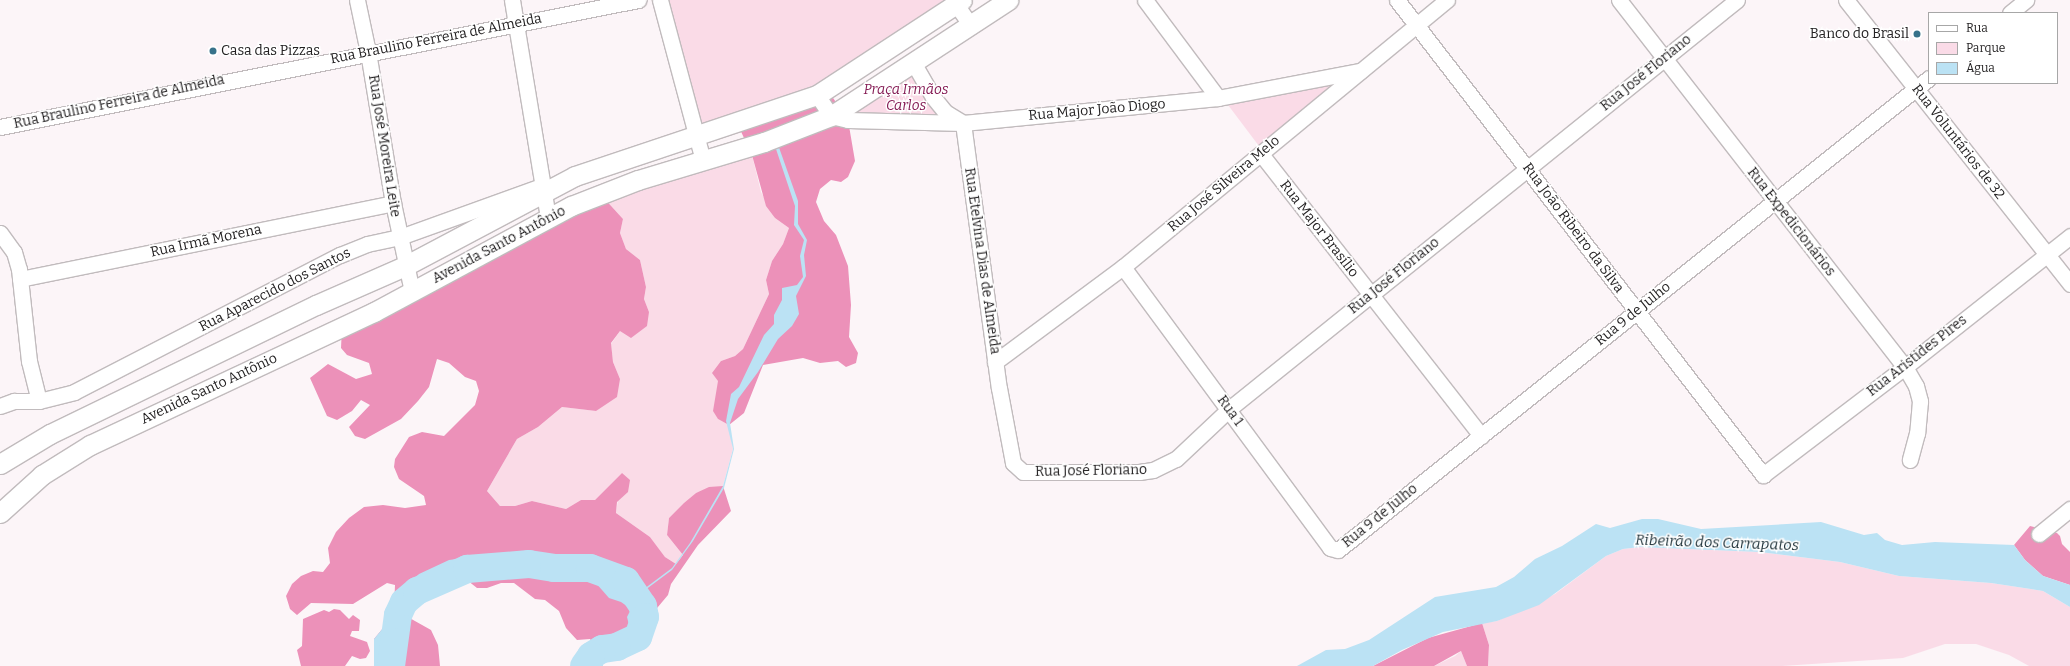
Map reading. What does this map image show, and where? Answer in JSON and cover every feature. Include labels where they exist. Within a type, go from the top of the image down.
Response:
[{"type":"street","name":"Rua José Moreira Leite","points":[[357,0],[368,52],[393,203],[412,292]]},
{"type":"street","points":[[512,0],[548,218]]},
{"type":"street","name":"Rua Braulino Ferreira de Almeida","points":[[0,126],[368,52],[638,0]]},
{"type":"street","points":[[660,0],[703,160]]},
{"type":"street","name":"Avenida Santo Antônio","points":[[0,513],[42,474],[90,445],[412,292],[548,218],[598,194],[769,140],[831,116],[914,64],[1008,0]]},
{"type":"street","points":[[1145,0],[1218,98]]},
{"type":"street","name":"Rua João Ribeiro da Silva","points":[[1397,0],[1763,475]]},
{"type":"street","name":"Rua José Silveira Melo","points":[[995,362],[1123,267],[1447,0]]},
{"type":"street","name":"Rua Expedicionários","points":[[1619,0],[1774,201],[1905,367],[1916,386],[1920,401],[1919,422],[1910,460]]},
{"type":"street","name":"Rua José Floriano","points":[[1023,472],[1154,470],[1176,459],[1230,410],[1737,0]]},
{"type":"street","name":"Rua Voluntários de 32","points":[[1846,0],[2070,284]]},
{"type":"street","points":[[2011,12],[2026,0]]},
{"type":"street","points":[[957,1],[971,26]]},
{"type":"street","name":"Avenida Santo Antônio","points":[[0,464],[50,434],[316,305],[406,266],[542,189],[595,168],[817,95],[957,1]]},
{"type":"street","points":[[914,64],[945,112],[963,123]]},
{"type":"street","name":"Rua Major João Diogo","points":[[831,116],[882,122],[963,123],[1218,98],[1361,70]]},
{"type":"street","name":"Rua 9 de Julho","points":[[1338,550],[1928,79]]},
{"type":"street","points":[[817,95],[831,116]]},
{"type":"street","name":"Rua Etelvina Dias de Almeida","points":[[963,123],[995,362],[1011,458],[1017,468],[1023,472]]},
{"type":"street","name":"Rua Major Brasílio","points":[[1261,154],[1370,296],[1481,436]]},
{"type":"street","name":"Rua Aparecido dos Santos","points":[[4,402],[39,401],[74,392],[96,383],[340,255],[367,244],[400,237],[542,189]]},
{"type":"street","name":"Rua Irmã Morena","points":[[20,279],[393,203]]},
{"type":"street","points":[[0,233],[20,279],[29,361],[39,401]]},
{"type":"street","name":"Rua Aristides Pires","points":[[1763,475],[1905,367],[2070,236]]},
{"type":"street","name":"Rua 1","points":[[1123,267],[1230,410],[1330,548],[1338,550]]},
{"type":"street","points":[[2039,534],[2070,509]]},
{"type":"green space","points":[[660,0],[953,0],[827,89],[696,135]]},
{"type":"green space","name":"Praça Irmãos Carlos","points":[[914,64],[963,123],[831,116]]},
{"type":"green space","points":[[1348,77],[1262,150],[1225,101]]},
{"type":"green space","points":[[752,155],[761,192],[775,218],[789,228],[783,244],[772,261],[766,280],[769,294],[743,349],[735,356],[721,361],[717,393],[718,419],[728,424],[733,449],[723,486],[696,493],[669,518],[667,535],[683,555],[676,564],[665,557],[650,537],[616,513],[622,473],[595,500],[581,500],[566,509],[532,501],[515,506],[500,506],[487,491],[517,439],[538,427],[562,407],[596,411],[620,379],[613,362],[611,344],[620,331],[649,312],[644,299],[646,287],[640,260],[626,249],[620,233],[623,219],[602,196]]},
{"type":"green space","points":[[1640,547],[1760,552],[1840,562],[1899,576],[1991,583],[2043,591],[2070,607],[2070,666],[2029,666],[2009,655],[1976,644],[1945,644],[1903,658],[1782,666],[1488,666],[1489,645],[1482,623],[1497,621],[1555,594],[1606,556],[1623,549]]},
{"type":"green space","points":[[1461,651],[1467,666],[1434,666],[1455,656]]},
{"type":"shaded area","points":[[827,89],[848,120],[855,161],[848,177],[841,182],[831,180],[820,189],[816,202],[824,221],[836,235],[848,266],[851,305],[849,337],[858,353],[856,363],[846,367],[838,361],[820,363],[803,358],[763,365],[744,413],[729,425],[718,419],[713,411],[718,381],[712,373],[721,361],[735,356],[743,349],[769,294],[766,280],[772,261],[783,244],[789,228],[775,218],[766,206],[752,155],[737,123]]},
{"type":"shaded area","points":[[602,196],[623,219],[620,233],[626,249],[640,260],[646,287],[644,299],[649,312],[647,326],[631,338],[620,331],[611,343],[613,362],[620,379],[617,397],[596,411],[562,407],[538,427],[517,439],[487,491],[500,506],[515,506],[532,501],[566,509],[581,500],[595,500],[622,473],[630,480],[628,492],[617,502],[616,513],[650,537],[665,557],[676,564],[683,555],[667,535],[669,518],[684,503],[696,493],[709,487],[723,486],[731,511],[698,545],[671,584],[668,595],[647,620],[624,639],[598,651],[590,639],[577,640],[566,628],[559,611],[545,600],[535,599],[514,583],[501,583],[487,588],[477,588],[458,573],[417,591],[404,602],[406,616],[431,630],[438,645],[440,666],[374,666],[374,639],[388,622],[394,608],[395,585],[387,583],[353,604],[311,603],[297,615],[290,609],[286,596],[292,584],[301,576],[313,571],[323,572],[330,563],[328,548],[336,532],[349,518],[364,507],[383,505],[405,508],[426,505],[424,496],[399,479],[394,467],[395,459],[409,437],[422,432],[444,436],[475,405],[479,391],[476,381],[465,377],[449,363],[437,359],[429,387],[418,401],[401,419],[365,439],[355,436],[349,427],[370,405],[361,400],[352,411],[337,420],[327,416],[310,378],[328,364],[356,379],[372,374],[369,363],[347,355],[341,348],[342,327]]},
{"type":"shaded area","points":[[2030,526],[2057,533],[2060,536],[2062,544],[2070,552],[2070,585],[2043,576],[2025,560],[2014,545]]},
{"type":"shaded area","points":[[334,609],[340,610],[349,619],[353,615],[360,620],[359,631],[352,631],[350,636],[367,642],[370,651],[366,658],[360,659],[352,656],[345,666],[301,666],[297,650],[302,646],[303,619],[324,610],[329,612]]},
{"type":"shaded area","points":[[1482,623],[1489,645],[1488,666],[1467,666],[1461,651],[1434,666],[1373,666],[1428,638]]},
{"type":"water","points":[[776,139],[798,201],[798,224],[807,240],[804,255],[806,276],[796,296],[799,314],[792,326],[778,339],[758,372],[738,399],[730,423],[734,449],[724,488],[693,541],[672,570],[637,596],[650,625],[647,639],[639,644],[615,649],[603,663],[603,666],[577,666],[588,654],[624,639],[630,629],[627,617],[631,609],[621,602],[609,598],[595,582],[554,568],[529,564],[467,569],[417,591],[404,602],[409,630],[403,666],[374,666],[374,639],[388,622],[395,597],[419,574],[449,560],[503,553],[541,559],[594,558],[626,581],[636,595],[672,568],[690,543],[723,486],[733,449],[726,421],[731,394],[739,387],[764,335],[774,324],[774,315],[782,300],[782,288],[797,285],[803,277],[800,256],[804,240],[794,225],[795,206],[773,140]]},
{"type":"water","points":[[1642,519],[1658,519],[1701,529],[1821,522],[1864,535],[1877,533],[1885,540],[1902,545],[1935,542],[2014,545],[2025,560],[2043,576],[2070,585],[2070,607],[2043,591],[1991,583],[1899,576],[1840,562],[1760,552],[1640,547],[1623,549],[1606,556],[1539,605],[1497,621],[1443,632],[1402,650],[1373,666],[1297,666],[1326,650],[1345,649],[1369,640],[1435,597],[1496,587],[1514,577],[1535,559],[1562,546],[1596,524],[1610,528]]},
{"type":"waterway","name":"Ribeirão dos Carrapatos","points":[[391,666],[398,615],[404,602],[417,591],[467,569],[529,564],[554,568],[590,568],[626,581],[643,606],[645,617],[638,637],[617,647],[602,649],[591,656],[584,666]]},
{"type":"place","name":"Banco do Brasil","points":[[1917,34]]},
{"type":"place","name":"Casa das Pizzas","points":[[213,51]]}]
